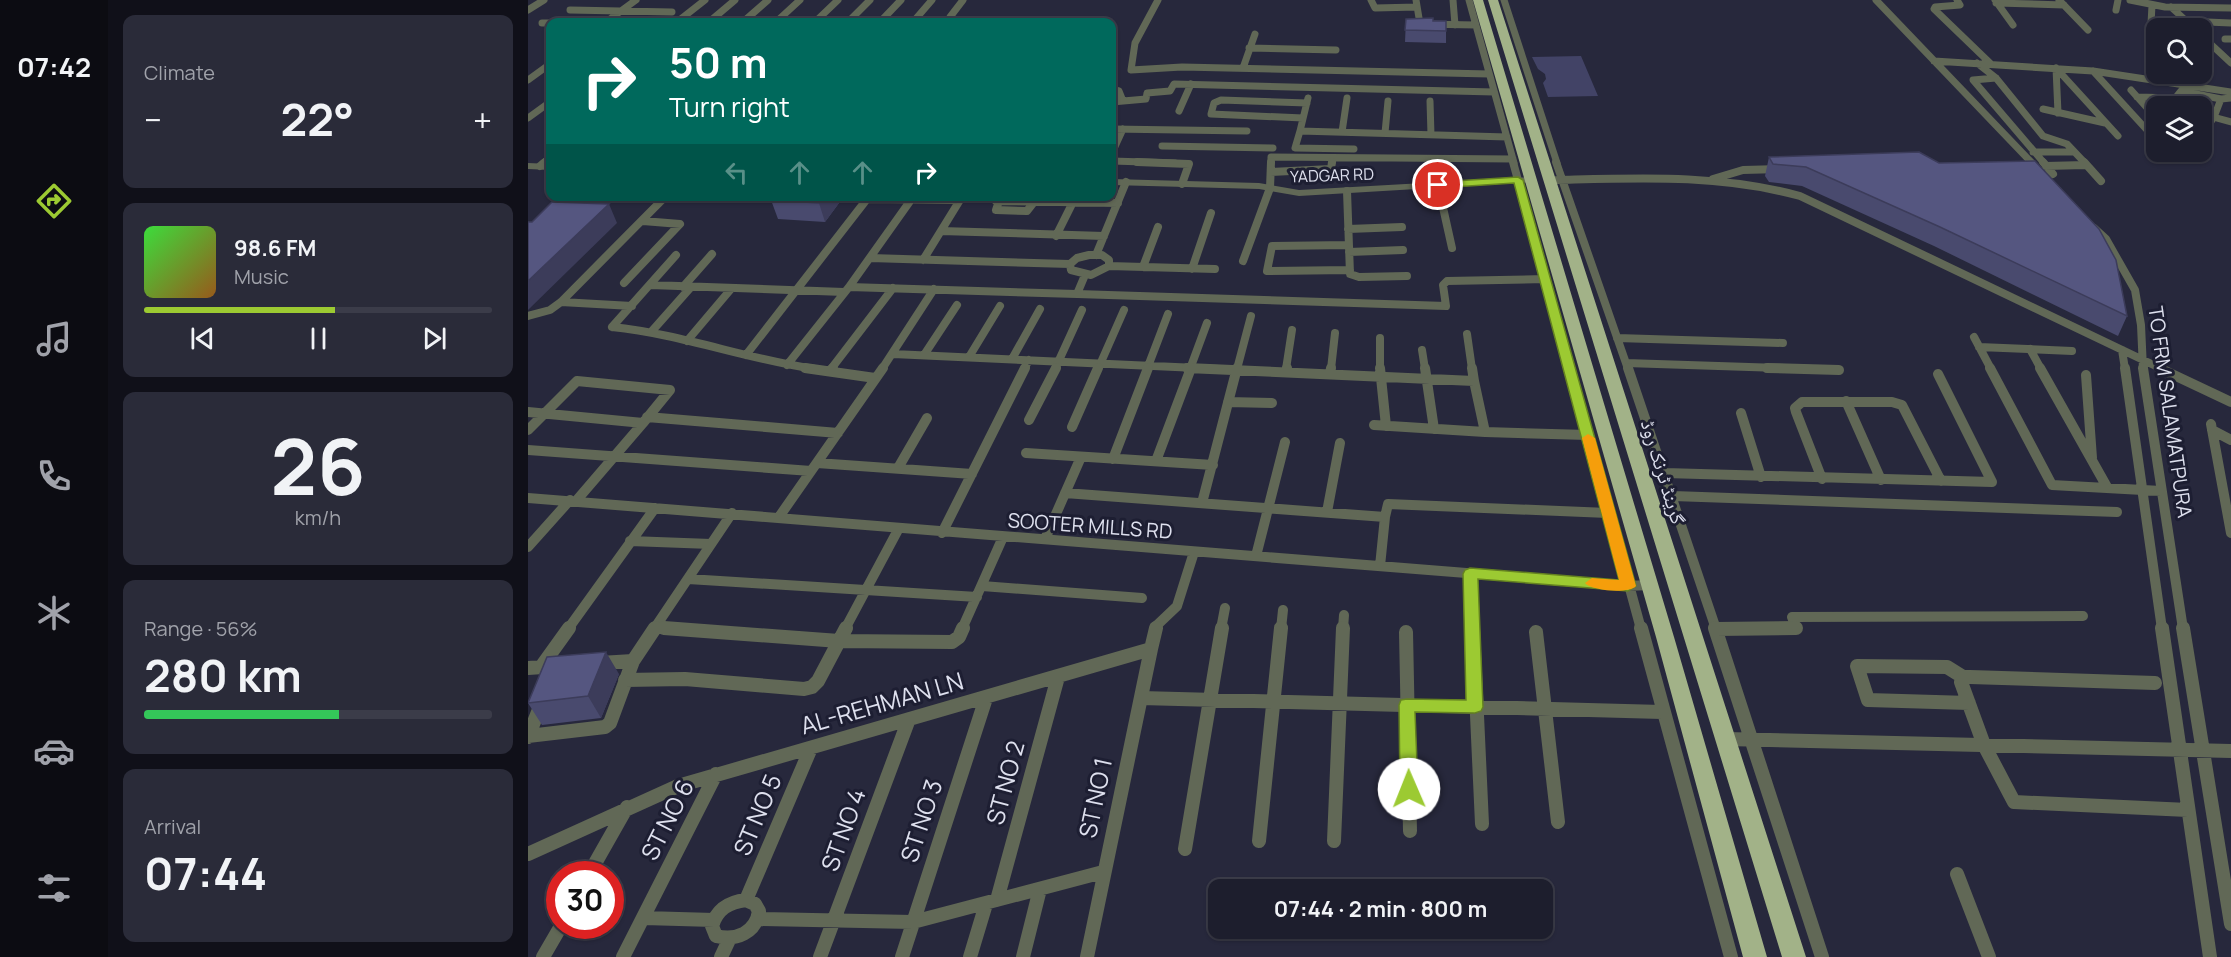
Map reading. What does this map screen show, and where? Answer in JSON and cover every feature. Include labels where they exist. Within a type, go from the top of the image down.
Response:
[{"type":"highway","name":"گرینڈ ٹرنک روڈ","points":[[1478,0],[1525,180],[1665,637],[1755,957]]},
{"type":"highway","name":"گرینڈ ٹرنک روڈ","points":[[1493,0],[1509,32],[1500,80],[1544,143],[1692,635],[1794,957]]},
{"type":"highway","points":[[1665,637],[1692,635]]},
{"type":"street","points":[[528,10],[544,0]]},
{"type":"street","points":[[611,18],[636,0]]},
{"type":"street","points":[[682,18],[705,0]]},
{"type":"street","points":[[715,18],[735,0]]},
{"type":"street","points":[[748,18],[768,0]]},
{"type":"street","points":[[780,18],[800,0]]},
{"type":"street","points":[[819,18],[838,0]]},
{"type":"street","points":[[852,18],[870,0]]},
{"type":"street","points":[[884,18],[901,0]]},
{"type":"street","points":[[916,18],[932,0]]},
{"type":"street","points":[[950,16],[963,0]]},
{"type":"street","points":[[1158,0],[1132,50],[1131,70],[1171,67],[1290,69],[1500,80]]},
{"type":"street","points":[[1371,0],[1375,8],[1416,4],[1420,24],[1476,25]]},
{"type":"street","points":[[1453,0],[1455,25]]},
{"type":"street","points":[[1469,0],[1476,25],[1500,80],[1507,137],[1513,159],[1525,180],[1545,279],[1731,957]]},
{"type":"street","points":[[1504,0],[1509,32],[1544,143]]},
{"type":"street","points":[[1876,0],[2052,184]]},
{"type":"street","points":[[1957,0],[1960,5],[1935,7],[1934,9],[1990,63]]},
{"type":"street","points":[[2116,10],[2118,0]]},
{"type":"street","points":[[2130,0],[2171,7],[2231,7]]},
{"type":"street","points":[[2190,0],[2199,8]]},
{"type":"street","points":[[2223,0],[2231,7]]},
{"type":"street","points":[[1995,2],[2061,2],[2088,30]]},
{"type":"street","points":[[1995,2],[2013,25]]},
{"type":"street","points":[[2151,18],[2152,5]]},
{"type":"street","points":[[2171,7],[2183,18]]},
{"type":"street","points":[[570,10],[672,12]]},
{"type":"street","points":[[2212,22],[2231,23]]},
{"type":"street","points":[[1243,68],[1255,34]]},
{"type":"street","points":[[2212,45],[2231,63]]},
{"type":"street","points":[[1249,48],[1336,50]]},
{"type":"street","points":[[1934,60],[2093,71],[2231,92]]},
{"type":"street","points":[[1977,63],[1996,78],[2043,136],[2064,143],[2101,181]]},
{"type":"street","points":[[528,80],[546,67]]},
{"type":"street","points":[[2056,68],[2058,113]]},
{"type":"street","points":[[2056,68],[2118,136]]},
{"type":"street","points":[[1286,86],[1290,69]]},
{"type":"street","points":[[2093,71],[2146,129]]},
{"type":"street","points":[[536,76],[546,76]]},
{"type":"street","points":[[1996,78],[1973,80],[2033,152],[2043,172]]},
{"type":"street","points":[[1116,102],[1146,99],[1147,93],[1165,93],[1170,91],[1174,84],[1286,86],[1500,80]]},
{"type":"street","points":[[1179,111],[1191,84]]},
{"type":"street","points":[[1116,90],[1119,91],[1123,101]]},
{"type":"street","points":[[2131,90],[2146,107]]},
{"type":"street","points":[[2177,96],[2181,91],[2207,96]]},
{"type":"street","points":[[2137,97],[2146,97]]},
{"type":"street","points":[[2212,97],[2231,98]]},
{"type":"street","points":[[1342,132],[1347,98]]},
{"type":"street","points":[[2212,120],[2222,99]]},
{"type":"street","points":[[1303,118],[1211,114],[1214,103],[1221,100],[1307,100],[1303,118],[1300,131],[1295,148],[1353,154],[1513,159]]},
{"type":"street","points":[[1385,133],[1388,101]]},
{"type":"street","points":[[1430,101],[1431,135]]},
{"type":"street","points":[[528,118],[546,105]]},
{"type":"street","points":[[2043,109],[2106,123]]},
{"type":"street","points":[[2214,117],[2231,122]]},
{"type":"street","points":[[1116,129],[1247,131]]},
{"type":"street","points":[[1116,144],[1123,129]]},
{"type":"street","points":[[1300,131],[1507,137]]},
{"type":"street","points":[[1353,154],[1357,133]]},
{"type":"street","points":[[1243,261],[1270,188],[1271,157],[1275,139]]},
{"type":"street","points":[[1162,146],[1273,148]]},
{"type":"street","points":[[2033,152],[2074,152]]},
{"type":"street","points":[[1271,157],[1333,158],[1353,154]]},
{"type":"street","points":[[1271,172],[1331,169],[1333,158]]},
{"type":"street","points":[[1116,161],[1189,164],[1182,184]]},
{"type":"street","points":[[2030,173],[2085,165]]},
{"type":"street","points":[[528,166],[545,166]]},
{"type":"street","points":[[1710,180],[1722,174],[1743,170],[1789,169]]},
{"type":"street","name":"YADGAR RD","points":[[1116,182],[1270,188],[1299,193],[1525,180]]},
{"type":"street","points":[[1822,957],[1673,496],[1617,338],[1556,180],[1710,180],[1753,185],[1800,195],[2231,402]]},
{"type":"street","points":[[1096,255],[1126,182]]},
{"type":"street","points":[[1438,185],[1452,248]]},
{"type":"street","points":[[1347,190],[1350,274],[1359,277],[1407,276]]},
{"type":"street","points":[[528,316],[539,315],[561,302],[661,201]]},
{"type":"street","points":[[746,355],[798,291],[866,201]]},
{"type":"street","points":[[787,365],[847,289],[910,201]]},
{"type":"street","points":[[923,260],[959,201]]},
{"type":"street","points":[[998,201],[996,210],[1024,211],[1029,210],[1034,201],[1118,203]]},
{"type":"street","points":[[1056,236],[1073,202]]},
{"type":"street","points":[[1192,269],[1211,213]]},
{"type":"street","name":"TO FRM SALAMATPURA","points":[[2084,218],[2106,239],[2135,290],[2141,325],[2142,359],[2161,491],[2231,924]]},
{"type":"street","points":[[624,283],[680,224],[643,221]]},
{"type":"street","points":[[1143,267],[1158,226]]},
{"type":"street","points":[[1348,229],[1402,227]]},
{"type":"street","points":[[941,231],[1104,236]]},
{"type":"street","points":[[1350,270],[1267,272],[1272,246],[1403,250]]},
{"type":"street","points":[[652,331],[712,254]]},
{"type":"street","points":[[676,255],[612,327],[652,331],[787,365],[875,378]]},
{"type":"street","points":[[870,258],[1070,264],[1077,258],[1096,255],[1109,260],[1109,266]]},
{"type":"street","points":[[1070,264],[1071,270],[1085,275],[1097,274],[1109,266],[1215,269]]},
{"type":"street","points":[[1077,294],[1085,275]]},
{"type":"street","points":[[650,285],[798,291],[934,289],[1446,306],[1443,285],[1447,281],[1545,279]]},
{"type":"street","points":[[830,371],[893,288]]},
{"type":"street","points":[[687,341],[731,289]]},
{"type":"street","points":[[779,517],[893,354],[934,289]]},
{"type":"street","points":[[561,302],[632,306]]},
{"type":"street","points":[[924,355],[957,305]]},
{"type":"street","points":[[969,357],[1000,306]]},
{"type":"street","points":[[1012,359],[1041,309]]},
{"type":"street","points":[[1029,420],[1059,362],[1082,310]]},
{"type":"street","points":[[1072,427],[1102,364],[1124,310]]},
{"type":"street","points":[[1113,459],[1168,314]]},
{"type":"street","points":[[1202,503],[1251,316]]},
{"type":"street","points":[[1156,461],[1207,323]]},
{"type":"street","points":[[1286,372],[1292,330]]},
{"type":"street","points":[[1330,374],[1335,333]]},
{"type":"street","points":[[1467,334],[1485,432]]},
{"type":"street","points":[[1380,338],[1380,376],[1386,426]]},
{"type":"street","points":[[1617,338],[1783,342]]},
{"type":"street","points":[[2072,351],[2030,349],[1976,342],[2052,484],[2161,491]]},
{"type":"street","points":[[2030,349],[2107,487]]},
{"type":"street","points":[[1422,350],[1434,429]]},
{"type":"street","points":[[2122,350],[2210,957]]},
{"type":"street","points":[[893,354],[1474,381]]},
{"type":"street","points":[[942,533],[1029,360]]},
{"type":"street","points":[[1626,363],[1839,370]]},
{"type":"street","points":[[1665,474],[1992,482],[1938,374]]},
{"type":"street","points":[[2086,375],[2092,461]]},
{"type":"street","points":[[528,430],[577,381],[670,390],[613,458],[528,547]]},
{"type":"street","points":[[1822,479],[1795,408],[1802,402],[1810,400],[1892,402],[1902,405],[1941,481]]},
{"type":"street","points":[[1846,401],[1881,480]]},
{"type":"street","points":[[1228,402],[1272,403]]},
{"type":"street","points":[[528,412],[838,433]]},
{"type":"street","points":[[1741,413],[1761,477]]},
{"type":"street","points":[[898,468],[927,418]]},
{"type":"street","points":[[1374,425],[1485,432],[1588,435]]},
{"type":"street","points":[[2231,440],[2212,427],[2231,534]]},
{"type":"street","points":[[1256,556],[1285,442]]},
{"type":"street","points":[[1327,512],[1340,443]]},
{"type":"street","points":[[528,450],[613,458],[814,467],[898,468],[972,474]]},
{"type":"street","points":[[1026,453],[1213,465]]},
{"type":"street","points":[[1045,539],[1081,457]]},
{"type":"street","points":[[2218,459],[2231,466]]},
{"type":"street","points":[[1065,493],[1385,517]]},
{"type":"street","points":[[1673,496],[2117,512]]},
{"type":"street","name":"SOOTER MILLS RD","points":[[528,498],[1470,574],[1628,586],[1649,585]]},
{"type":"street","points":[[1380,566],[1388,504],[1608,513]]},
{"type":"street","points":[[528,737],[556,673],[534,668],[654,508]]},
{"type":"street","points":[[528,737],[605,727],[610,723],[633,660],[732,513]]},
{"type":"street","points":[[625,680],[685,679],[804,689],[812,687],[818,681],[899,528]]},
{"type":"street","points":[[656,627],[839,640],[956,641],[1003,537]]},
{"type":"street","points":[[630,541],[711,544]]},
{"type":"street","points":[[1151,649],[1156,625],[1177,606],[1194,552]]},
{"type":"street","points":[[1470,574],[1482,824]]},
{"type":"street","points":[[688,579],[865,590],[980,591],[1142,598]]},
{"type":"street","points":[[1185,849],[1225,608]]},
{"type":"street","points":[[1258,841],[1283,610]]},
{"type":"street","points":[[1334,841],[1344,615]]},
{"type":"street","points":[[1716,629],[1796,628],[1792,617],[2083,616]]},
{"type":"street","points":[[1406,632],[1410,831]]},
{"type":"street","points":[[1536,632],[1558,822]]},
{"type":"street","name":"AL-REHMAN LN","points":[[528,854],[627,807],[678,786],[1151,649]]},
{"type":"street","name":"ST NO 1","points":[[1087,957],[1151,649]]},
{"type":"street","points":[[589,664],[633,660]]},
{"type":"street","points":[[1969,703],[1868,700],[1857,666],[1947,667],[1963,677],[2155,683]]},
{"type":"street","name":"ST NO 2","points":[[970,957],[991,902],[1058,677]]},
{"type":"street","points":[[1963,677],[1961,682],[1984,745],[2014,802],[2188,810]]},
{"type":"street","name":"ST NO 3","points":[[902,957],[986,698]]},
{"type":"street","points":[[1141,698],[1662,712]]},
{"type":"street","name":"ST NO 4","points":[[820,957],[909,719]]},
{"type":"street","points":[[1725,739],[2231,751]]},
{"type":"street","name":"ST NO 5","points":[[746,900],[811,748]]},
{"type":"street","name":"ST NO 6","points":[[623,957],[716,774]]},
{"type":"street","points":[[596,861],[627,807]]},
{"type":"street","points":[[758,919],[913,922],[1103,872]]},
{"type":"street","points":[[1957,873],[1989,957]]},
{"type":"street","points":[[1023,957],[1040,889]]},
{"type":"street","points":[[746,900],[756,904],[758,919],[743,935],[729,940],[716,936],[712,926],[724,907],[746,900]]},
{"type":"street","points":[[644,918],[714,920]]},
{"type":"street","points":[[543,957],[553,939]]},
{"type":"street","points":[[721,957],[729,940]]},
{"type":"shaded area","points":[[1581,56],[1598,96],[1548,97],[1543,83],[1546,79],[1545,74],[1538,69],[1532,57]]},
{"type":"building","points":[[1433,18],[1433,21],[1446,21],[1446,31],[1405,30],[1406,19]]},
{"type":"building","points":[[1919,152],[1939,163],[2035,161],[2099,229],[2116,260],[2127,316],[1940,227],[1806,167],[1773,164],[1769,157]]},
{"type":"building","points":[[787,201],[820,201],[819,203]]},
{"type":"building","points":[[552,202],[609,204],[528,281],[528,222],[532,222]]},
{"type":"building","points":[[606,652],[588,696],[528,703],[547,657]]},
{"type":"slow traffic","points":[[1588,438],[1628,586],[1592,583]]},
{"type":"route","points":[[1409,789],[1407,705],[1475,707],[1470,574],[1628,586],[1518,180],[1438,185]]}]
